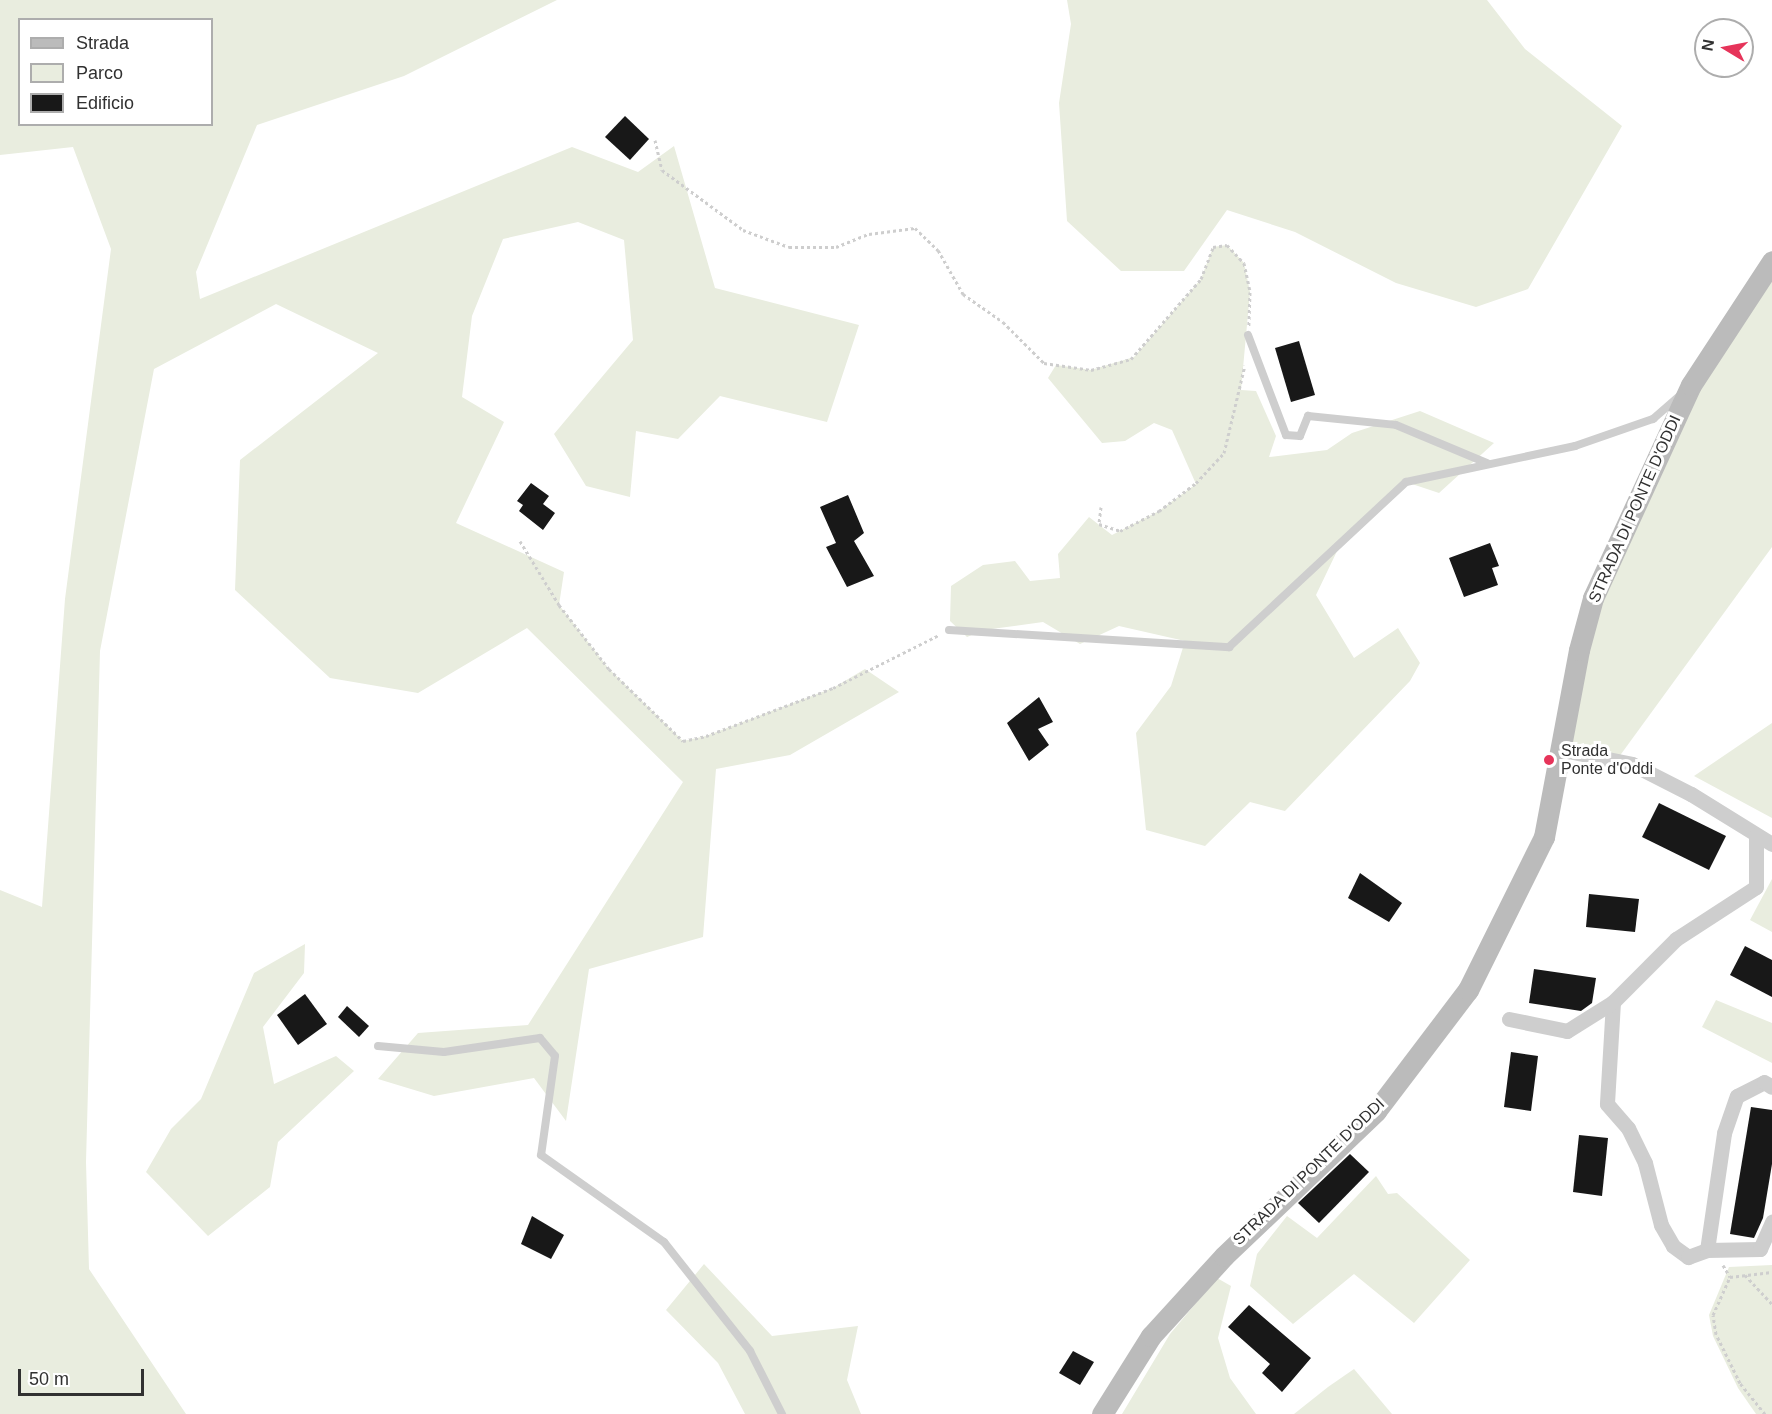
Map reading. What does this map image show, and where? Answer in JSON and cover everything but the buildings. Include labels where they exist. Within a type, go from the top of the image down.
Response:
[{"type":"street","name":"STRADA DI PONTE D'ODDI","points":[[1102,1414],[1151,1336],[1224,1256],[1376,1111],[1468,990],[1536,860],[1563,750],[1579,650],[1593,597],[1691,385],[1772,261]]},
{"type":"street","points":[[1563,750],[1632,764],[1772,844]]},
{"type":"street","points":[[1509,1019],[1567,1031],[1613,1002],[1676,939],[1756,887],[1756,835]]},
{"type":"street","points":[[1613,1002],[1607,1104],[1628,1128],[1645,1163],[1661,1225],[1673,1246],[1688,1257],[1707,1250],[1760,1249],[1772,1222]]},
{"type":"street","points":[[1707,1250],[1724,1133],[1737,1096],[1764,1083],[1772,1087]]},
{"type":"lane","points":[[1248,335],[1286,435],[1300,436],[1308,416],[1396,425],[1487,463]]},
{"type":"lane","points":[[949,630],[1229,647],[1406,482],[1575,446],[1653,419],[1691,385]]},
{"type":"lane","points":[[378,1046],[444,1053],[540,1038],[555,1056],[541,1155],[664,1242],[750,1351],[782,1414]]},
{"type":"path","points":[[655,140],[662,170],[743,230],[789,247],[836,247],[869,234],[915,228],[938,250],[963,294],[1004,322],[1044,363],[1090,370],[1131,359],[1201,279],[1213,248],[1227,245],[1244,263],[1250,292],[1244,382],[1224,453],[1196,483],[1168,504],[1120,531],[1099,524],[1101,507]]},
{"type":"path","points":[[520,541],[559,605],[609,669],[683,741],[706,736],[833,688],[949,630]]},
{"type":"path","points":[[1765,1414],[1740,1383],[1716,1334],[1713,1315],[1730,1277],[1772,1272]]},
{"type":"path","points":[[1745,1275],[1772,1305]]},
{"type":"green space","points":[[0,0],[557,0],[404,76],[257,125],[196,272],[200,299],[572,147],[638,172],[674,146],[715,288],[859,325],[827,422],[720,396],[678,439],[636,431],[630,497],[586,486],[554,434],[633,340],[624,240],[578,222],[503,239],[472,316],[462,397],[504,422],[456,523],[564,572],[559,605],[609,669],[683,741],[706,736],[833,688],[865,669],[899,692],[790,755],[716,769],[703,937],[589,969],[566,1121],[534,1078],[434,1096],[378,1079],[418,1033],[528,1025],[683,782],[527,628],[418,693],[330,678],[235,590],[240,460],[378,353],[276,304],[154,369],[100,651],[86,1162],[89,1269],[186,1414],[0,1414],[0,890],[42,907],[65,599],[111,249],[73,147],[0,155]]},
{"type":"green space","points":[[1067,0],[1487,0],[1525,49],[1622,126],[1528,289],[1476,307],[1396,283],[1295,232],[1227,210],[1184,271],[1121,271],[1067,221],[1059,103],[1071,24]]},
{"type":"green space","points":[[1227,245],[1244,263],[1250,292],[1241,390],[1256,391],[1276,436],[1269,457],[1327,450],[1352,433],[1420,411],[1494,443],[1439,493],[1406,482],[1339,547],[1316,595],[1354,658],[1398,628],[1420,663],[1410,681],[1285,811],[1250,802],[1205,846],[1146,830],[1136,733],[1171,686],[1185,641],[1119,626],[1080,644],[1043,622],[984,630],[967,637],[950,621],[951,586],[983,565],[1015,561],[1030,581],[1060,578],[1058,554],[1089,517],[1112,535],[1159,511],[1196,484],[1172,430],[1154,423],[1125,441],[1102,443],[1048,378],[1056,365],[1091,370],[1134,357],[1201,279],[1213,247]]},
{"type":"green space","points":[[1772,261],[1772,547],[1616,761],[1563,750],[1579,650],[1650,468]]},
{"type":"green space","points":[[1772,723],[1772,818],[1694,776]]},
{"type":"green space","points":[[1772,879],[1772,932],[1750,920]]},
{"type":"green space","points":[[305,944],[304,973],[263,1027],[274,1084],[336,1056],[354,1071],[278,1142],[270,1187],[208,1236],[146,1172],[171,1129],[201,1099],[254,973]]},
{"type":"green space","points":[[1716,1000],[1772,1023],[1772,1063],[1702,1027]]},
{"type":"green space","points":[[1376,1176],[1388,1194],[1397,1193],[1470,1260],[1414,1323],[1354,1274],[1293,1324],[1250,1286],[1257,1254],[1287,1216],[1317,1238]]},
{"type":"green space","points":[[704,1264],[772,1336],[858,1326],[847,1380],[861,1414],[745,1414],[718,1363],[666,1310]]},
{"type":"green space","points":[[1772,1265],[1772,1414],[1756,1414],[1738,1388],[1713,1336],[1709,1315],[1729,1267]]},
{"type":"green space","points":[[1217,1278],[1231,1286],[1218,1338],[1230,1378],[1256,1414],[1122,1414],[1170,1334]]},
{"type":"green space","points":[[1354,1369],[1392,1414],[1294,1414],[1328,1387]]},
{"type":"place","name":"Strada Ponte d'Oddi","points":[[1549,760]]}]
